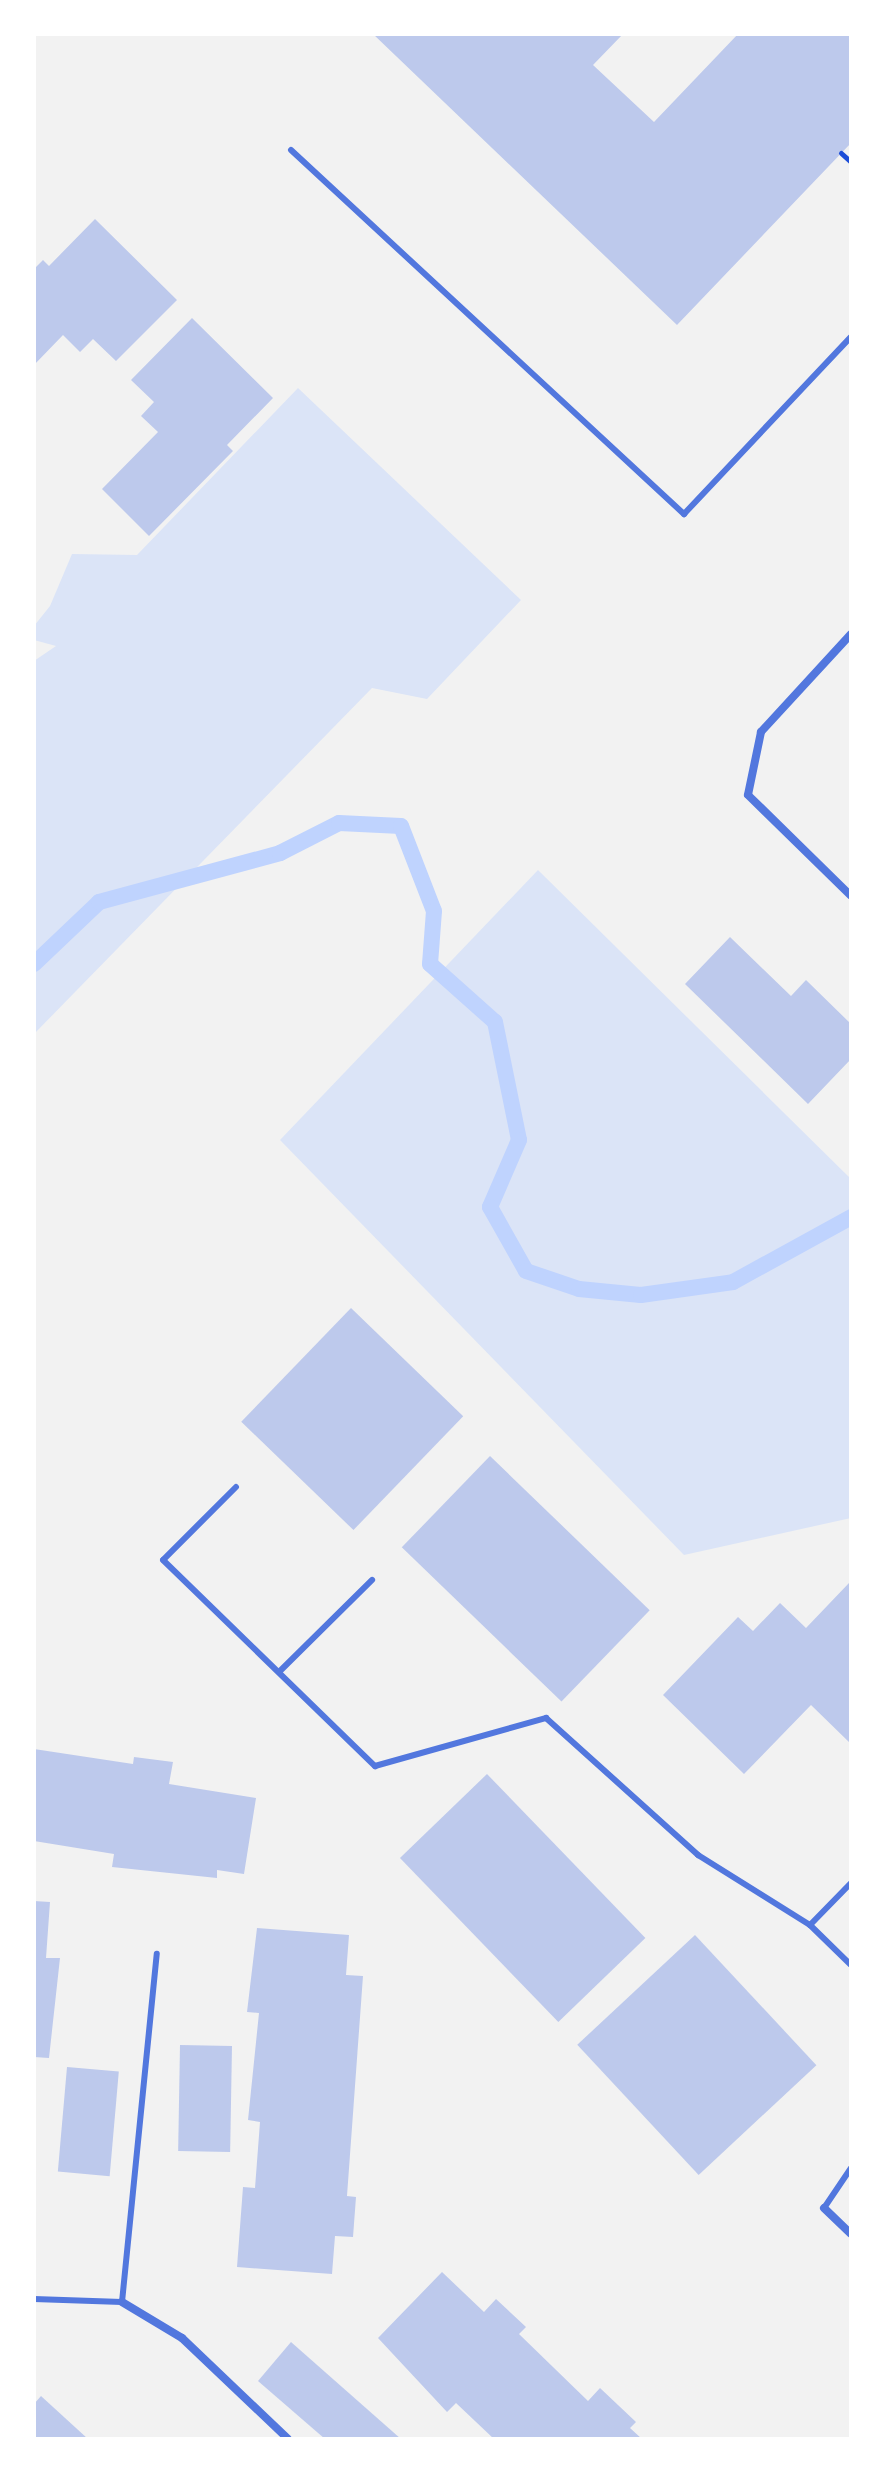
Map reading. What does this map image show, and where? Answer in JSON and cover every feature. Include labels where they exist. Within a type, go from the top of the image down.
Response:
[{"type":"street","points":[[851,634],[761,732],[748,795],[851,896]]},
{"type":"street","points":[[824,2208],[851,2234]]},
{"type":"street","points":[[122,2302],[182,2338],[288,2439]]},
{"type":"lane","points":[[291,150],[684,514],[851,337]]},
{"type":"lane","points":[[236,1487],[163,1560],[375,1766],[546,1718],[698,1855],[810,1925],[851,1965]]},
{"type":"lane","points":[[279,1672],[372,1580]]},
{"type":"lane","points":[[810,1925],[851,1883]]},
{"type":"lane","points":[[34,2299],[122,2302],[157,1954]]},
{"type":"lane","points":[[824,2208],[851,2168]]},
{"type":"path","points":[[841,153],[851,162]]},
{"type":"shaded area","points":[[298,388],[521,600],[427,699],[372,688],[34,1034],[34,661],[56,646],[34,640],[34,626],[50,606],[72,554],[137,555]]},
{"type":"shaded area","points":[[538,870],[851,1179],[851,1518],[684,1555],[280,1140]]},
{"type":"building","points":[[373,34],[623,34],[593,65],[654,122],[738,34],[851,34],[851,143],[677,325]]},
{"type":"building","points":[[95,219],[177,300],[116,361],[93,339],[80,352],[63,335],[34,365],[34,269],[43,260],[49,266]]},
{"type":"building","points":[[192,318],[273,398],[227,445],[233,451],[149,536],[102,489],[158,432],[141,416],[154,402],[131,380]]},
{"type":"building","points":[[730,937],[791,996],[806,980],[851,1024],[851,1059],[808,1104],[685,984]]},
{"type":"building","points":[[351,1308],[463,1416],[353,1530],[241,1422]]},
{"type":"building","points":[[490,1456],[650,1610],[561,1702],[402,1547]]},
{"type":"building","points":[[849,1583],[851,1744],[811,1705],[744,1774],[663,1695],[738,1617],[753,1631],[780,1603],[806,1628]]},
{"type":"building","points":[[34,1749],[133,1764],[134,1757],[173,1762],[169,1784],[256,1798],[244,1874],[217,1870],[217,1878],[112,1867],[114,1854],[34,1841]]},
{"type":"building","points":[[487,1774],[645,1938],[558,2022],[400,1858]]},
{"type":"building","points":[[34,1901],[50,1902],[46,1958],[60,1958],[49,2058],[34,2057]]},
{"type":"building","points":[[257,1928],[349,1935],[346,1975],[363,1976],[347,2196],[356,2197],[353,2237],[335,2236],[332,2274],[237,2267],[243,2187],[255,2188],[260,2122],[248,2120],[259,2013],[247,2012]]},
{"type":"building","points":[[695,1935],[816,2065],[699,2175],[577,2045]]},
{"type":"building","points":[[180,2045],[232,2046],[230,2152],[178,2151]]},
{"type":"building","points":[[67,2067],[119,2072],[110,2176],[58,2172]]},
{"type":"building","points":[[442,2272],[484,2312],[496,2299],[526,2327],[519,2334],[588,2401],[600,2388],[636,2422],[630,2428],[642,2439],[494,2439],[456,2403],[447,2412],[378,2338]]},
{"type":"building","points":[[291,2342],[401,2439],[325,2439],[258,2381]]},
{"type":"building","points":[[41,2396],[88,2439],[34,2439],[34,2404]]},
{"type":"waterway","points":[[34,964],[99,902],[280,853],[339,823],[401,826],[434,911],[430,964],[495,1022],[519,1140],[490,1207],[526,1271],[579,1289],[641,1295],[733,1282],[851,1217]]}]
